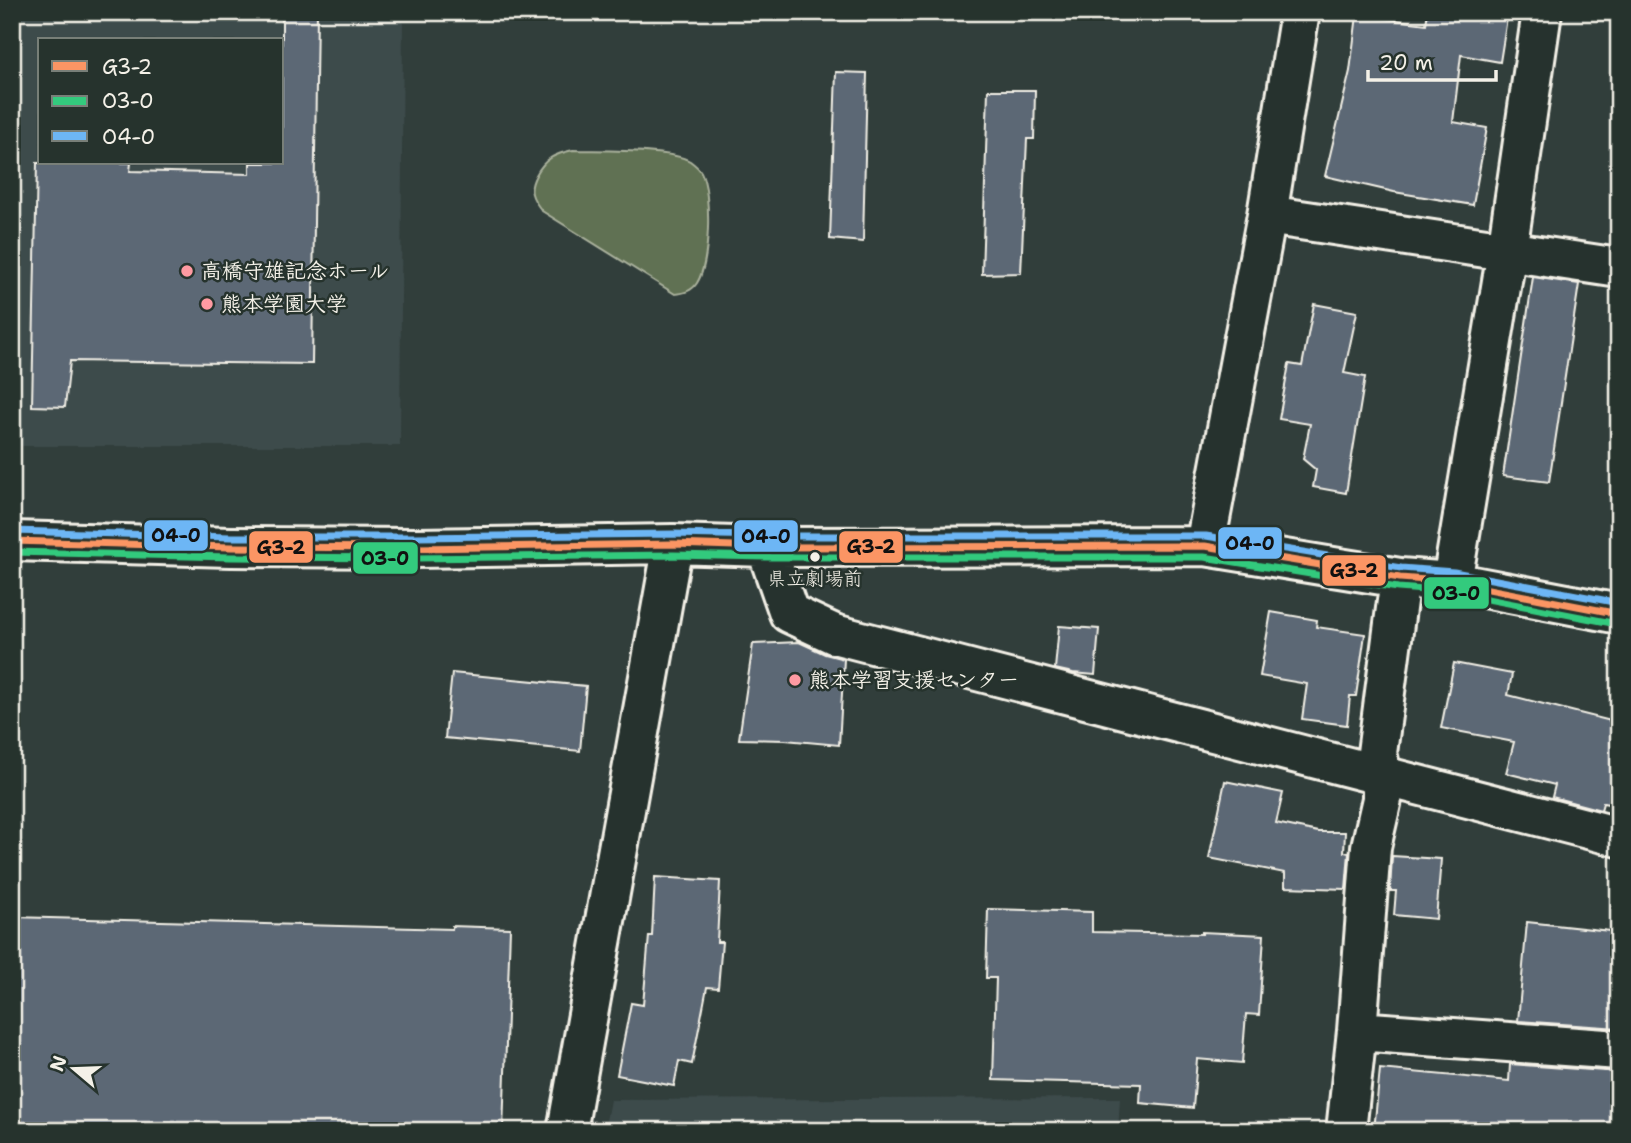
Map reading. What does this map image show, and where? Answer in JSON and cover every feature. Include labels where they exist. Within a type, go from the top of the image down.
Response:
[{"type":"street","points":[[1205,546],[1267,215],[1300,12]]},
{"type":"street","points":[[1452,582],[1507,251],[1542,12]]},
{"type":"street","points":[[1267,215],[1619,268]]},
{"type":"street","points":[[12,541],[231,547],[415,548],[673,544],[766,547],[1205,546],[1400,578],[1452,582],[1619,614]]},
{"type":"street","points":[[567,1131],[673,544]]},
{"type":"street","points":[[766,547],[789,613],[834,635],[1619,837]]},
{"type":"street","points":[[1346,1131],[1357,1031],[1371,847],[1382,799],[1382,775],[1377,753],[1400,578]]},
{"type":"street","points":[[1357,1031],[1619,1050]]},
{"type":"shaded area","name":"熊本学園大学","points":[[12,12],[403,12],[400,446],[12,446]]},
{"type":"shaded area","points":[[1120,1098],[1118,1131],[604,1131],[610,1100]]},
{"type":"green space","points":[[573,150],[667,154],[690,161],[699,169],[707,195],[708,228],[705,260],[693,288],[675,294],[542,211],[532,193],[536,175],[551,158]]},
{"type":"building","points":[[282,12],[317,12],[312,364],[70,361],[65,407],[32,406],[37,163],[131,164],[130,171],[250,174],[250,164],[284,164]]},
{"type":"building","points":[[1428,12],[1508,12],[1500,62],[1461,55],[1453,122],[1487,128],[1473,205],[1394,192],[1325,176],[1350,71],[1357,15],[1426,24]]},
{"type":"building","points":[[836,72],[867,73],[863,242],[830,239]]},
{"type":"building","points":[[988,90],[1035,90],[1034,139],[1027,139],[1021,273],[982,274]]},
{"type":"building","points":[[1533,277],[1579,284],[1549,482],[1503,476]]},
{"type":"building","points":[[1314,304],[1357,312],[1344,373],[1365,377],[1346,493],[1313,487],[1316,470],[1303,459],[1310,424],[1279,419],[1289,364],[1302,366]]},
{"type":"building","points":[[1271,612],[1317,620],[1316,627],[1365,634],[1356,696],[1350,696],[1347,725],[1302,719],[1307,684],[1260,676]]},
{"type":"building","points":[[1059,626],[1099,629],[1095,675],[1055,669]]},
{"type":"building","name":"熊本学習支援センター","points":[[799,642],[844,659],[839,745],[739,739],[753,644]]},
{"type":"building","points":[[1454,663],[1512,674],[1508,695],[1619,723],[1619,806],[1603,803],[1601,810],[1552,797],[1555,785],[1506,773],[1514,742],[1441,728]]},
{"type":"building","points":[[452,673],[586,686],[580,751],[445,738]]},
{"type":"building","points":[[1225,781],[1283,793],[1276,823],[1318,832],[1345,832],[1344,852],[1349,853],[1346,889],[1285,887],[1285,873],[1209,858]]},
{"type":"building","points":[[1392,856],[1441,859],[1436,919],[1394,915],[1396,891],[1390,891]]},
{"type":"building","points":[[655,877],[720,881],[717,942],[722,942],[718,988],[707,987],[692,1064],[679,1061],[674,1086],[617,1075],[631,1003],[643,1005],[649,936],[652,936]]},
{"type":"building","points":[[988,909],[1092,912],[1092,932],[1264,935],[1259,1015],[1246,1014],[1242,1063],[1197,1059],[1193,1108],[1140,1103],[1141,1084],[993,1080],[996,978],[986,978]]},
{"type":"building","points":[[12,917],[452,929],[452,926],[510,928],[503,1131],[12,1131]]},
{"type":"building","points":[[1527,922],[1619,932],[1619,1028],[1518,1021]]},
{"type":"building","points":[[1510,1064],[1619,1072],[1619,1131],[1497,1124],[1497,1131],[1374,1131],[1380,1069],[1509,1081]]},
{"type":"transit line","name":"O4-0","points":[[12,531],[231,537],[673,534],[1206,536],[1401,568],[1454,572],[1619,603]]},
{"type":"transit line","name":"G3-2","points":[[12,541],[231,547],[416,548],[673,544],[766,547],[1205,546],[1400,578],[1452,582],[1619,614]]},
{"type":"transit line","name":"O3-0","points":[[12,552],[416,558],[673,555],[1204,557],[1398,588],[1451,592],[1617,624]]},
{"type":"place","name":"高橋守雄記念ホール","points":[[187,271]]},
{"type":"place","name":"熊本学園大学","points":[[207,304]]},
{"type":"place","name":"県立劇場前","points":[[815,557]]},
{"type":"place","name":"熊本学習支援センター","points":[[795,680]]}]
